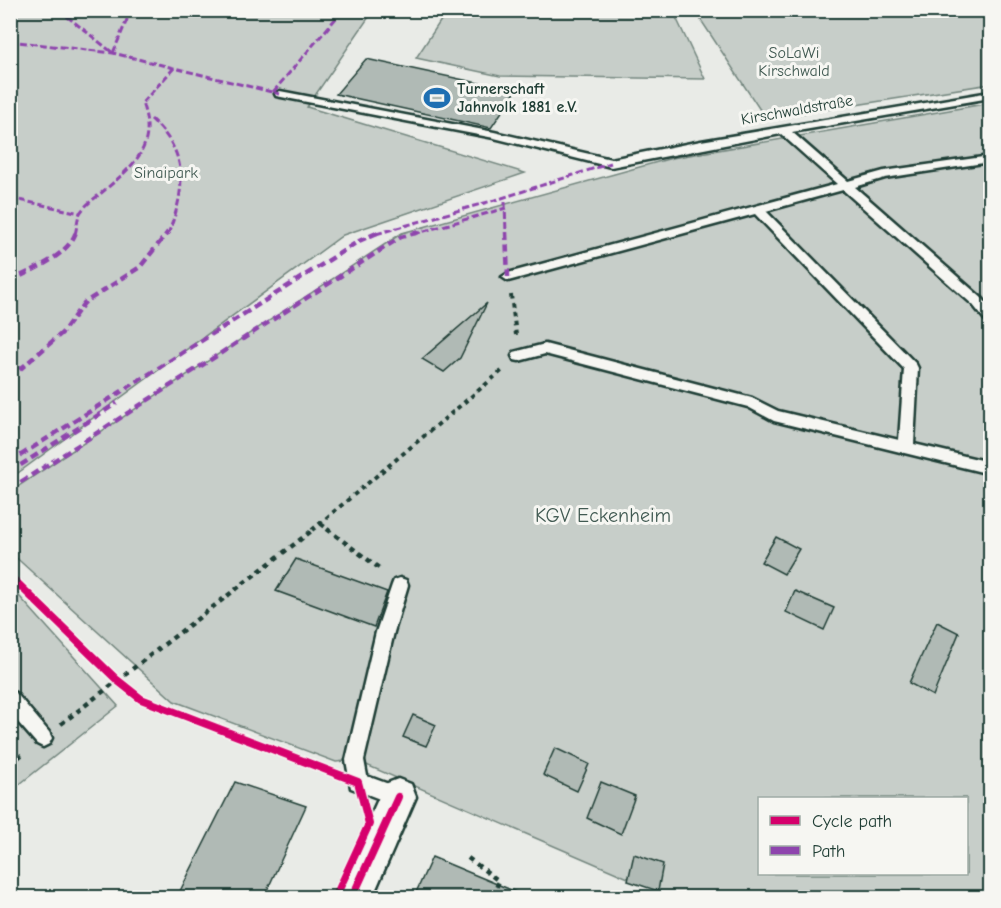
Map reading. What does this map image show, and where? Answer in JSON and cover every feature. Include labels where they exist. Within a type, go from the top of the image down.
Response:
[{"type":"street","points":[[352,897],[398,797]]},
{"type":"lane","name":"Kirschwaldstraße","points":[[280,94],[494,135],[610,163],[783,129],[990,95]]},
{"type":"lane","points":[[783,129],[978,302],[990,317]]},
{"type":"lane","points":[[508,277],[884,175],[990,161]]},
{"type":"lane","points":[[758,210],[911,368],[906,449]]},
{"type":"lane","points":[[519,356],[545,349],[752,402],[774,416],[990,468]]},
{"type":"lane","points":[[398,797],[358,782],[355,760],[385,632],[400,585]]},
{"type":"lane","points":[[10,699],[44,738]]},
{"type":"path","points":[[105,690],[321,524],[519,356],[508,277]]},
{"type":"path","points":[[321,524],[400,585]]},
{"type":"path","points":[[10,576],[117,680],[141,699],[358,782]]},
{"type":"path","points":[[468,858],[499,880],[492,897]]},
{"type":"green space","name":"Sinaipark","points":[[11,11],[373,11],[307,107],[525,173],[343,235],[11,478]]},
{"type":"green space","points":[[447,11],[673,11],[705,79],[500,76],[416,58]]},
{"type":"green space","name":"SoLaWi Kirschwald","points":[[695,11],[990,11],[990,84],[766,119]]},
{"type":"green space","name":"KGV Eckenheim","points":[[990,103],[990,897],[672,897],[355,760],[336,762],[174,701],[11,553],[11,491],[402,233],[672,158]]},
{"type":"green space","points":[[11,587],[118,706],[11,791]]},
{"type":"building","points":[[366,59],[516,91],[491,128],[336,94]]},
{"type":"building","points":[[487,303],[460,358],[444,372],[422,359]]},
{"type":"building","points":[[776,537],[799,549],[784,574],[761,562]]},
{"type":"building","points":[[296,559],[387,592],[374,627],[276,591]]},
{"type":"building","points":[[795,591],[834,608],[824,630],[786,612]]},
{"type":"building","points":[[937,622],[959,633],[933,696],[909,683]]},
{"type":"building","points":[[413,715],[436,725],[426,746],[403,737]]},
{"type":"building","points":[[555,748],[589,764],[577,791],[543,775]]},
{"type":"building","points":[[235,782],[306,806],[264,897],[177,897]]},
{"type":"building","points":[[601,782],[635,796],[621,834],[587,818]]},
{"type":"building","points":[[634,854],[663,864],[658,891],[628,881]]},
{"type":"building","points":[[432,857],[528,897],[414,897]]},
{"type":"marked path","points":[[59,10],[113,53]]},
{"type":"marked path","points":[[113,53],[131,10]]},
{"type":"marked path","points":[[273,92],[343,10]]},
{"type":"marked path","points":[[10,41],[113,53],[280,94]]},
{"type":"marked path","points":[[10,281],[45,262],[69,244],[74,237],[82,211],[133,164],[143,151],[149,137],[149,121],[142,103],[174,68]]},
{"type":"marked path","points":[[10,378],[62,333],[84,303],[140,267],[168,233],[180,199],[181,169],[168,134],[151,119]]},
{"type":"marked path","points":[[10,462],[359,241],[379,232],[502,198],[611,163]]},
{"type":"marked path","points":[[10,198],[80,213]]},
{"type":"marked path","points":[[505,202],[508,277]]},
{"type":"marked path","points":[[10,489],[401,237],[506,208]]},
{"type":"marked path","points":[[10,472],[117,403]]},
{"type":"cycle path","points":[[10,576],[117,680],[141,699],[358,782],[365,801],[369,824],[335,898]]},
{"type":"cycle path","points":[[352,898],[398,797]]},
{"type":"place","name":"Turnerschaft Jahnvolk 1881 e.V.","points":[[437,98]]}]
